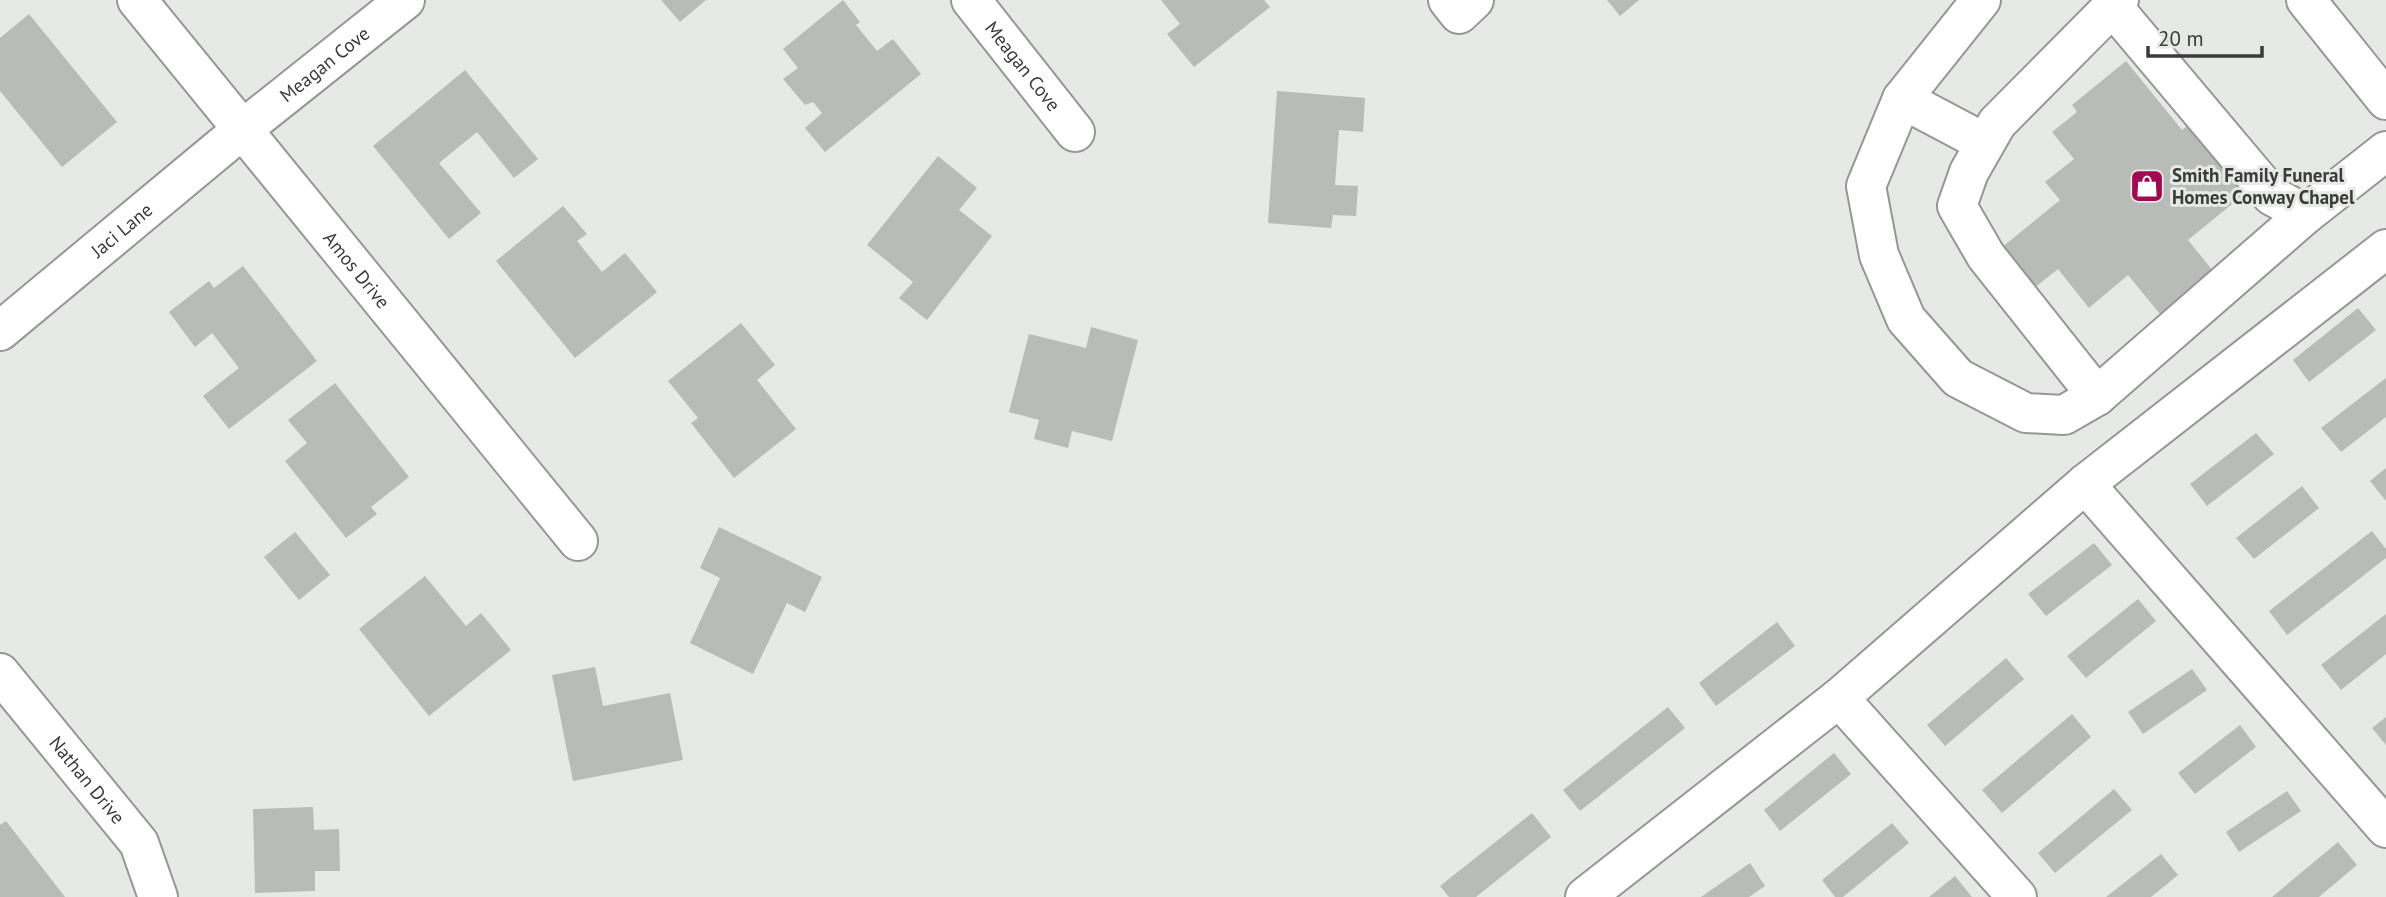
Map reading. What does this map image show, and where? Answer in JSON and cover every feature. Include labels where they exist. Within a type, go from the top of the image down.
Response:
[{"type":"street","name":"Amos Drive","points":[[137,0],[578,541]]},
{"type":"street","name":"Meagan Cove","points":[[243,130],[405,0]]},
{"type":"street","name":"Meagan Cove","points":[[971,0],[1075,132]]},
{"type":"street","points":[[1448,0],[1459,14],[1474,0]]},
{"type":"street","points":[[1981,0],[1902,99],[1866,187],[1879,255],[1906,319],[1958,378],[2026,413],[2064,415],[2097,396],[2306,214],[2386,151]]},
{"type":"street","points":[[2306,0],[2386,100]]},
{"type":"street","points":[[2097,396],[1986,256],[1958,206],[1969,172],[1997,123],[2116,3],[2272,196],[2306,214]]},
{"type":"street","points":[[1902,99],[1986,143]]},
{"type":"street","name":"Jaci Lane","points":[[0,331],[243,130]]},
{"type":"street","points":[[1585,897],[1839,698],[2085,484],[2382,259]]},
{"type":"street","points":[[2085,484],[2386,828]]},
{"type":"street","name":"Nathan Drive","points":[[0,673],[139,843],[158,897]]},
{"type":"street","points":[[1839,698],[2017,897]]},
{"type":"building","points":[[661,0],[706,0],[680,22]]},
{"type":"building","points":[[843,0],[860,22],[856,25],[877,51],[893,39],[921,74],[825,152],[805,128],[822,113],[813,102],[805,105],[783,79],[798,68],[783,49]]},
{"type":"building","points":[[1161,0],[1264,0],[1270,7],[1194,67],[1167,34],[1180,24]]},
{"type":"building","points":[[1607,0],[1639,0],[1620,16]]},
{"type":"building","points":[[29,14],[117,122],[62,167],[0,91],[0,38]]},
{"type":"building","name":"Smith Family Funeral Homes Conway Chapel","points":[[2126,61],[2182,130],[2188,125],[2248,191],[2188,240],[2213,271],[2160,314],[2128,275],[2089,308],[2058,269],[2033,289],[2001,248],[2060,200],[2045,182],[2074,159],[2052,132],[2077,112],[2072,105]]},
{"type":"building","points":[[465,70],[538,159],[514,178],[477,132],[439,163],[481,213],[449,239],[373,146]]},
{"type":"building","points":[[1277,91],[1365,98],[1363,132],[1339,130],[1335,185],[1358,186],[1356,216],[1333,215],[1331,228],[1268,223]]},
{"type":"building","points":[[938,156],[977,188],[959,210],[992,236],[927,320],[899,298],[913,282],[867,245]]},
{"type":"building","points":[[563,206],[587,234],[577,241],[602,272],[625,253],[657,292],[575,358],[496,261]]},
{"type":"building","points":[[243,266],[317,361],[229,429],[203,396],[239,368],[212,333],[195,347],[169,312],[209,281],[214,288]]},
{"type":"building","points":[[2358,308],[2376,330],[2309,382],[2293,360]]},
{"type":"building","points":[[741,323],[775,365],[757,380],[796,429],[734,478],[691,423],[698,418],[668,381]]},
{"type":"building","points":[[1091,327],[1138,340],[1112,441],[1072,431],[1068,448],[1034,439],[1039,420],[1009,412],[1029,334],[1086,348]]},
{"type":"building","points":[[2386,378],[2386,417],[2341,452],[2321,428]]},
{"type":"building","points":[[335,383],[409,477],[371,507],[377,514],[346,538],[285,461],[307,443],[288,420]]},
{"type":"building","points":[[2256,433],[2274,454],[2207,506],[2190,484]]},
{"type":"building","points":[[2386,468],[2386,501],[2370,481]]},
{"type":"building","points":[[2302,486],[2319,508],[2254,559],[2236,538]]},
{"type":"building","points":[[719,527],[822,577],[805,612],[787,603],[753,674],[690,643],[720,578],[700,568]]},
{"type":"building","points":[[2372,531],[2386,549],[2386,558],[2287,635],[2269,611]]},
{"type":"building","points":[[295,532],[330,575],[299,600],[264,557]]},
{"type":"building","points":[[2094,543],[2112,565],[2046,616],[2028,594]]},
{"type":"building","points":[[425,576],[466,626],[481,613],[511,650],[429,716],[359,629]]},
{"type":"building","points":[[2138,599],[2156,621],[2086,678],[2067,656]]},
{"type":"building","points":[[2386,614],[2386,654],[2341,690],[2321,665]]},
{"type":"building","points":[[1777,622],[1795,646],[1716,706],[1699,683]]},
{"type":"building","points":[[2006,658],[2024,679],[1945,746],[1927,725]]},
{"type":"building","points":[[595,667],[603,706],[670,693],[683,760],[573,781],[552,675]]},
{"type":"building","points":[[2192,669],[2207,690],[2143,734],[2128,712]]},
{"type":"building","points":[[1668,707],[1685,728],[1580,811],[1563,790]]},
{"type":"building","points":[[2072,714],[2091,737],[2002,813],[1982,790]]},
{"type":"building","points":[[2386,717],[2386,745],[2372,728]]},
{"type":"building","points":[[2240,725],[2256,747],[2195,794],[2178,773]]},
{"type":"building","points":[[1834,753],[1851,774],[1780,831],[1764,810]]},
{"type":"building","points":[[2114,789],[2132,810],[2055,873],[2038,853]]},
{"type":"building","points":[[2287,791],[2301,811],[2239,852],[2226,832]]},
{"type":"building","points":[[313,807],[314,830],[339,829],[340,871],[315,871],[315,891],[255,893],[253,809]]},
{"type":"building","points":[[1532,813],[1551,837],[1476,897],[1449,897],[1440,886]]},
{"type":"building","points":[[6,821],[65,897],[0,897],[0,825]]},
{"type":"building","points":[[1892,823],[1909,843],[1843,897],[1835,897],[1822,880]]},
{"type":"building","points":[[2338,842],[2357,865],[2319,897],[2272,897]]},
{"type":"building","points":[[2161,854],[2178,875],[2151,897],[2106,897]]},
{"type":"building","points":[[1750,863],[1765,886],[1749,897],[1701,897]]},
{"type":"building","points":[[1955,876],[1972,897],[1929,897]]},
{"type":"place","name":"Smith Family Funeral Homes Conway Chapel","points":[[2147,186]]}]
